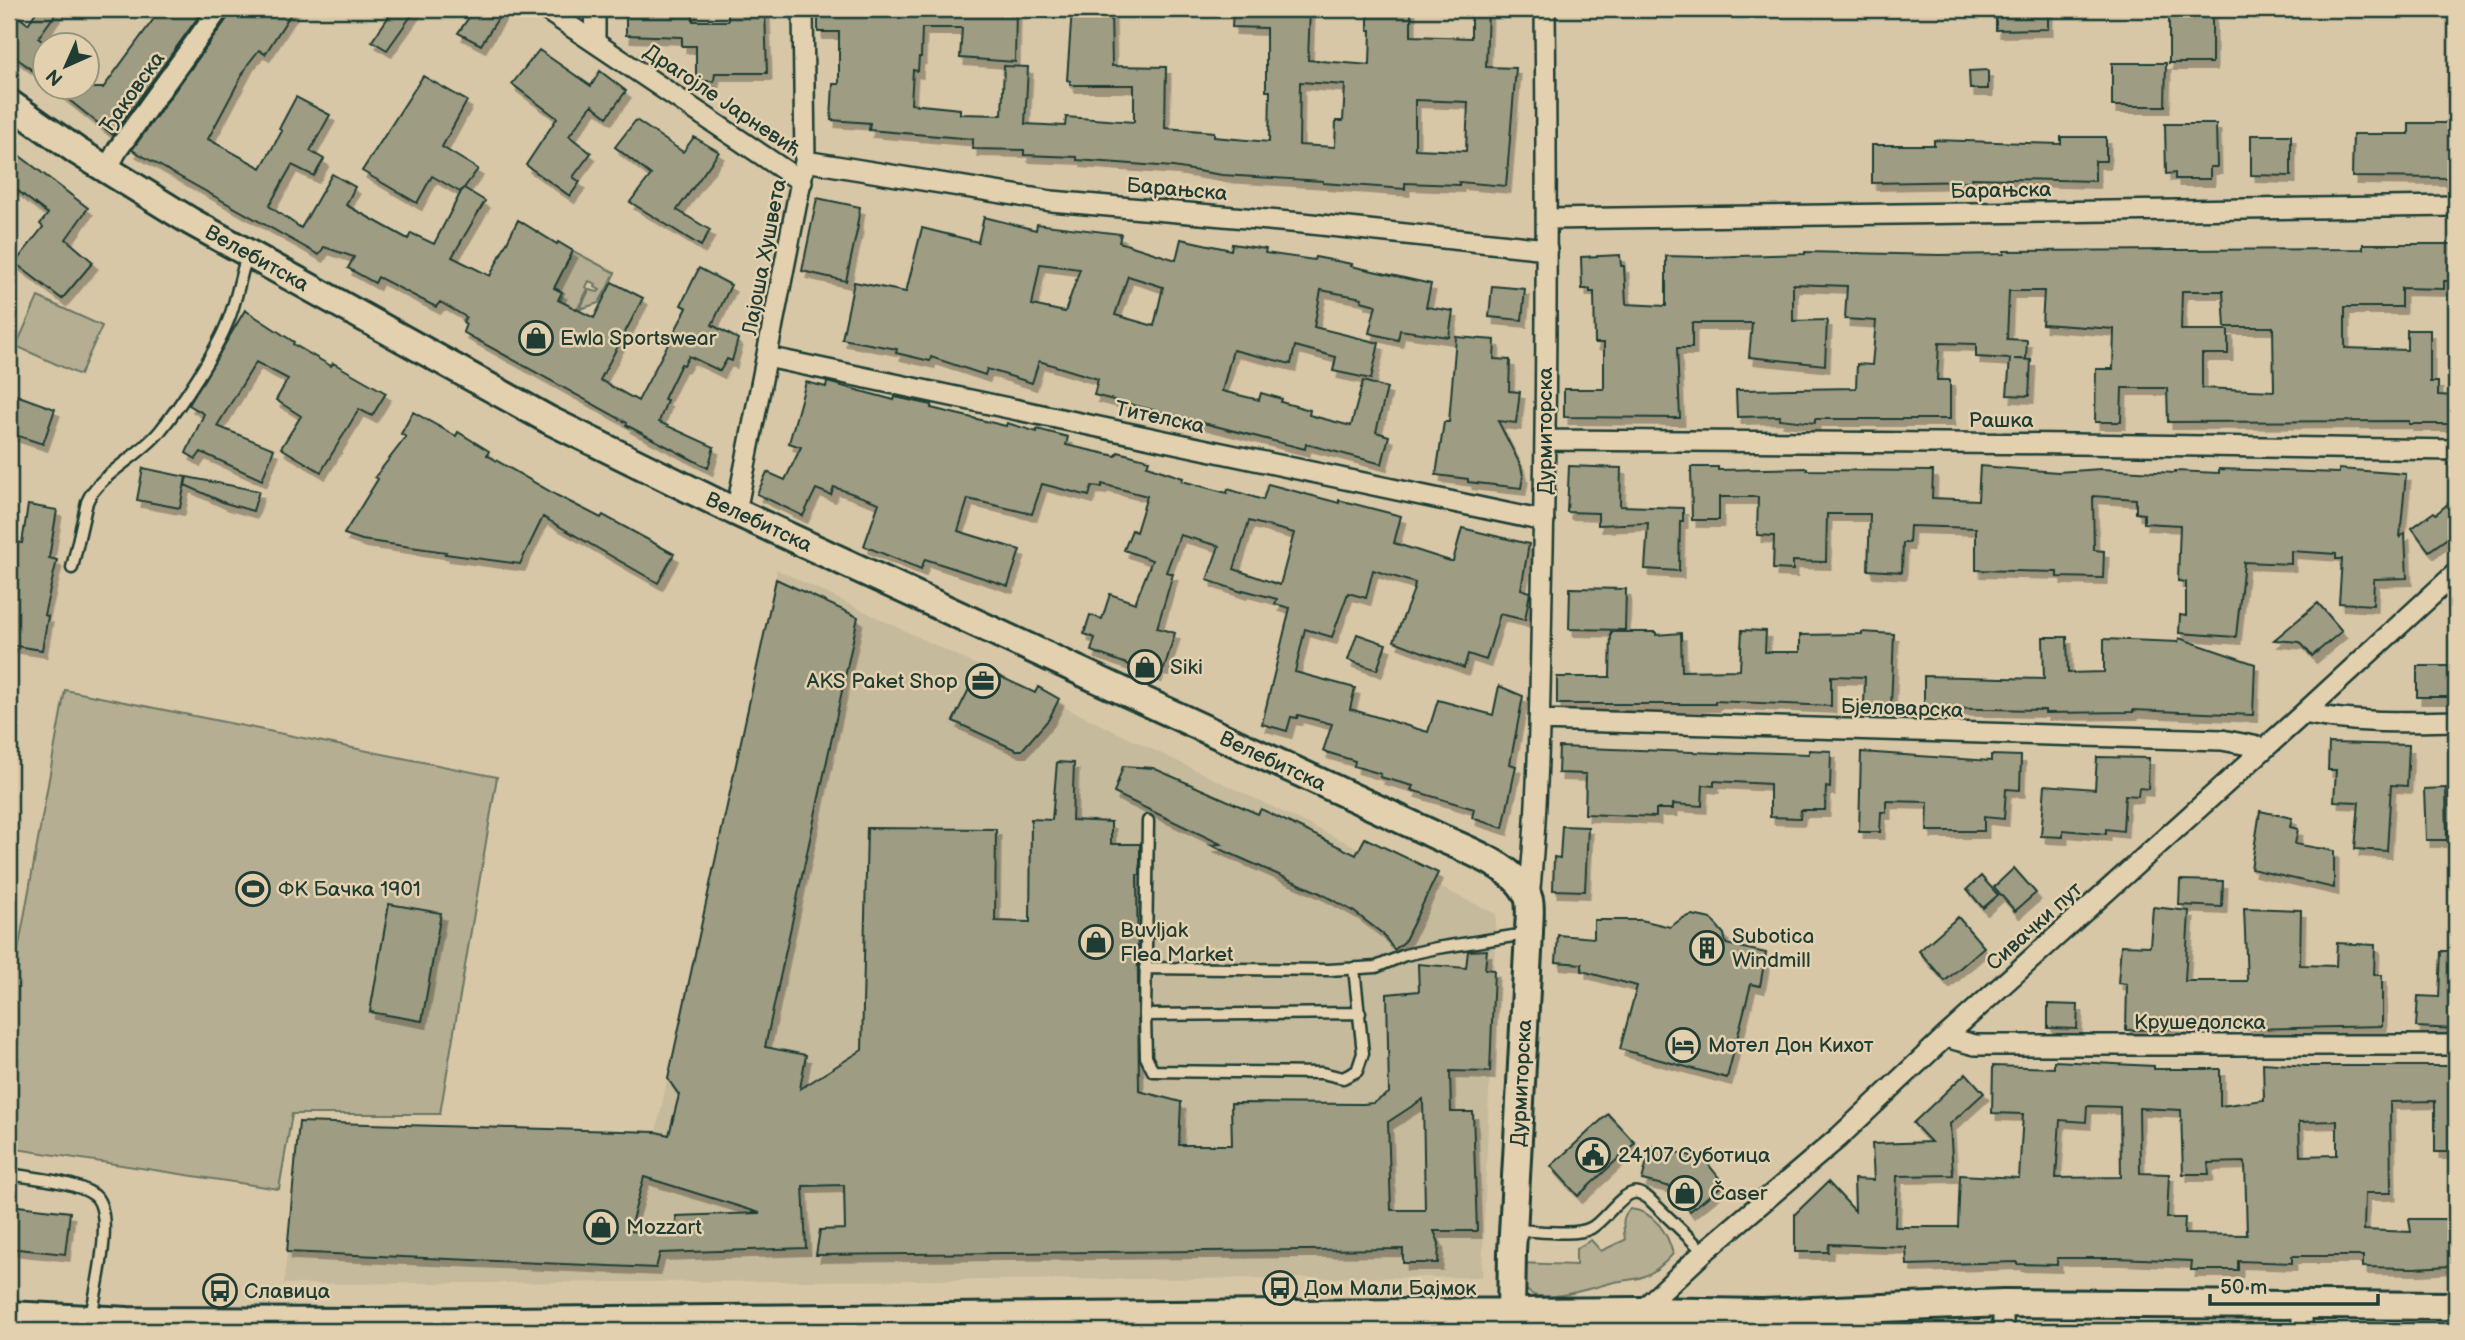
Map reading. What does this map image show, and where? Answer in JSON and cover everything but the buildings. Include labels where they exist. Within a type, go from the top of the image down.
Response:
[{"type":"main road","name":"Велебитска","points":[[9,103],[77,151],[190,221],[549,420],[736,512],[1452,843],[1504,870],[1519,884],[1529,899]]},
{"type":"main road","name":"Дурмиторска","points":[[1511,1312],[1530,933],[1529,899]]},
{"type":"main road","points":[[9,1315],[88,1325],[371,1327],[1134,1319],[1355,1319],[1463,1323],[1511,1312],[1641,1311],[1762,1322],[2003,1303],[2302,1319],[2456,1306]]},
{"type":"street","name":"Ђаковска","points":[[107,169],[118,149],[219,9]]},
{"type":"street","name":"Драгојле Јарневић","points":[[545,9],[802,182]]},
{"type":"street","points":[[595,9],[595,42]]},
{"type":"street","name":"Лајоша Хушвета","points":[[736,512],[806,161],[803,9]]},
{"type":"street","name":"Дурмиторска","points":[[1529,899],[1539,720],[1544,521],[1547,219],[1545,9]]},
{"type":"street","name":"Барањска","points":[[806,161],[1051,201],[1303,223],[1546,249]]},
{"type":"street","name":"Барањска","points":[[1547,219],[2456,206]]},
{"type":"street","name":"Тителска","points":[[767,357],[1544,521]]},
{"type":"street","name":"Рашка","points":[[1545,440],[2062,443],[2456,450]]},
{"type":"street","name":"Сивачки пут","points":[[1641,1311],[1704,1252],[1838,1138],[1945,1037],[2456,573]]},
{"type":"street","points":[[2304,713],[2333,720],[2364,722],[2456,721]]},
{"type":"street","name":"Бјеловарска","points":[[1539,720],[2222,740],[2264,748]]},
{"type":"street","points":[[1504,870],[1522,863],[1533,853]]},
{"type":"street","name":"Крушедолска","points":[[1945,1037],[1975,1045],[2456,1045]]},
{"type":"street","points":[[2003,1303],[2003,1331]]},
{"type":"lane","points":[[72,568],[86,502],[91,492],[100,482],[143,450],[160,431],[204,365],[228,321],[248,253]]},
{"type":"lane","points":[[1148,821],[1145,1015],[1146,1057],[1153,1071],[1322,1073],[1343,1078],[1357,1071],[1363,1053],[1354,968]]},
{"type":"lane","points":[[1145,968],[1329,970],[1376,967],[1405,955],[1530,933]]},
{"type":"lane","points":[[1145,1015],[1360,1013]]},
{"type":"lane","points":[[9,1174],[77,1187],[97,1197],[102,1208],[103,1238],[88,1325]]},
{"type":"lane","points":[[1514,1230],[1587,1230],[1625,1197],[1638,1193],[1648,1198],[1704,1252]]},
{"type":"shaded area","points":[[573,251],[615,273],[599,303],[580,309],[589,290],[600,290],[595,287],[596,284],[589,281],[586,287],[588,289],[569,325],[560,301],[564,293],[554,288]]},
{"type":"shaded area","points":[[38,297],[102,326],[80,375],[16,346]]},
{"type":"shaded area","name":"Buvljak Flea Market","points":[[776,569],[1496,914],[1482,1277],[284,1284],[299,1122],[656,1132]]},
{"type":"shaded area","name":"ФК Бачка 1901","points":[[65,690],[497,777],[440,1114],[292,1114],[279,1189],[9,1148],[9,1001]]},
{"type":"shaded area","points":[[1630,1209],[1646,1214],[1659,1224],[1671,1246],[1673,1254],[1655,1270],[1639,1278],[1559,1295],[1537,1296],[1524,1287],[1518,1263],[1576,1265],[1576,1249],[1591,1240],[1601,1251],[1625,1240],[1624,1220]]},
{"type":"place","name":"Ewla Sportswear","points":[[536,338]]},
{"type":"place","name":"Siki","points":[[1145,667]]},
{"type":"place","name":"AKS Paket Shop","points":[[983,681]]},
{"type":"place","name":"ФК Бачка 1901","points":[[253,889]]},
{"type":"place","name":"Buvljak Flea Market","points":[[1096,942]]},
{"type":"place","name":"Subotica Windmill","points":[[1707,948]]},
{"type":"place","name":"Мотел Дон Кихот","points":[[1683,1045]]},
{"type":"place","name":"24107 Суботица","points":[[1593,1155]]},
{"type":"place","name":"Časer","points":[[1685,1193]]},
{"type":"place","name":"Mozzart","points":[[601,1227]]},
{"type":"place","name":"Дом Мали Бајмок","points":[[1280,1288]]},
{"type":"place","name":"Славица","points":[[220,1291]]}]
